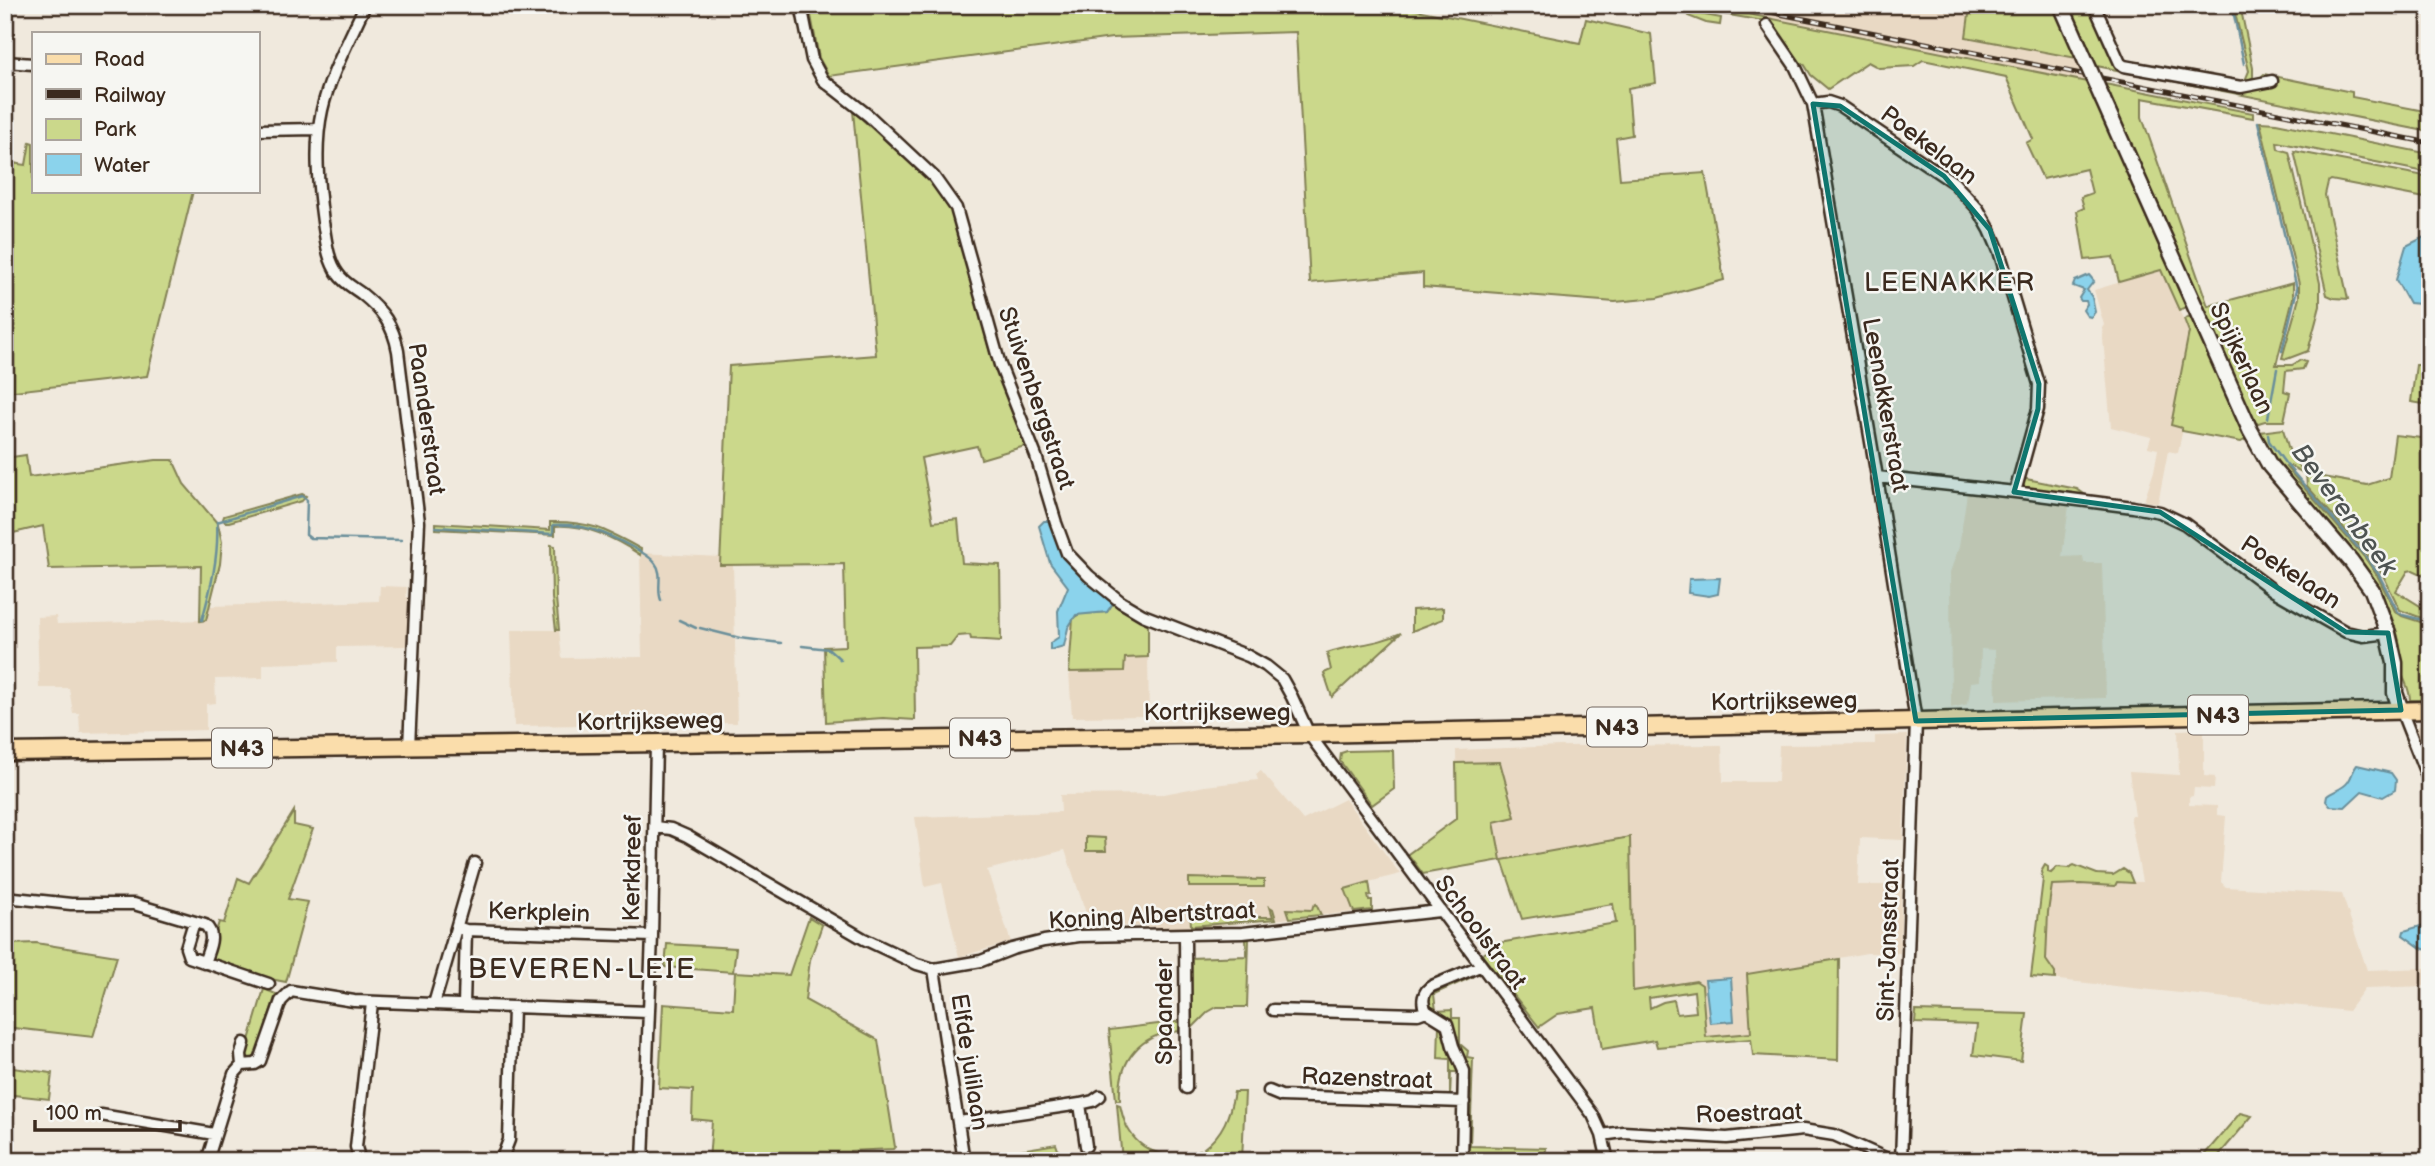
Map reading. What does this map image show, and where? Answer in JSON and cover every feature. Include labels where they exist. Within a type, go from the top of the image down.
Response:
[{"type":"main road","name":"Kortrijkseweg","points":[[5,752],[1309,734],[2430,710]]},
{"type":"street","name":"Paanderstraat","points":[[365,5],[329,88],[319,129],[320,204],[333,266],[340,277],[387,318],[398,351],[419,522],[409,747]]},
{"type":"street","name":"Stuivenbergstraat","points":[[801,5],[812,60],[822,80],[869,116],[934,177],[956,208],[1000,365],[1036,456],[1060,539],[1067,553],[1089,576],[1143,615],[1248,656],[1266,666],[1282,679],[1309,734]]},
{"type":"street","name":"Spijkerlaan","points":[[2061,5],[2250,430],[2270,466],[2351,561],[2372,590],[2388,633],[2395,663],[2395,694],[2401,710]]},
{"type":"street","points":[[2094,5],[2120,63],[2124,66],[2241,87],[2272,80]]},
{"type":"street","name":"Leenakkerstraat","points":[[1767,25],[1805,85],[1813,104],[1916,721]]},
{"type":"street","points":[[5,61],[32,64]]},
{"type":"street","name":"Poekelaan","points":[[1813,104],[1828,102],[1840,106],[1944,176],[1970,200],[1990,230],[1999,251],[2039,384],[2038,409],[2015,492]]},
{"type":"street","points":[[259,130],[319,129]]},
{"type":"street","name":"Poekelaan","points":[[1877,477],[2160,512],[2185,524],[2274,591],[2346,632],[2363,636],[2388,633]]},
{"type":"street","points":[[2401,710],[2430,784]]},
{"type":"street","name":"Sint-Jansstraat","points":[[1901,1161],[1916,721]]},
{"type":"street","name":"Schoolstraat","points":[[1309,734],[1479,966],[1593,1115],[1602,1135],[1608,1161]]},
{"type":"street","name":"Kerkdreef","points":[[643,1161],[656,744]]},
{"type":"street","name":"Koning Albertstraat","points":[[655,827],[671,829],[687,836],[864,939],[900,957],[934,969],[981,961],[1044,941],[1079,936],[1243,933],[1439,911]]},
{"type":"street","points":[[434,1004],[462,928],[475,863]]},
{"type":"street","points":[[5,897],[71,904],[134,904],[194,922],[206,926],[212,935],[204,963]]},
{"type":"street","points":[[194,922],[186,952],[191,958],[268,984]]},
{"type":"street","name":"Kerkplein","points":[[464,1005],[462,928],[652,936]]},
{"type":"street","name":"Spaander","points":[[1185,935],[1186,1088]]},
{"type":"street","points":[[1426,1011],[1424,996],[1429,987],[1479,966]]},
{"type":"street","name":"Elfde julilaan","points":[[934,969],[964,1161]]},
{"type":"street","points":[[207,1161],[234,1074],[242,1065],[256,1064],[261,1059],[280,1003],[286,994],[293,990],[354,1002],[648,1012]]},
{"type":"street","points":[[360,1161],[356,1147],[372,1003]]},
{"type":"street","points":[[501,1161],[509,1140],[513,1008]]},
{"type":"street","points":[[1273,1010],[1418,1014],[1426,1011],[1441,1018],[1449,1028],[1453,1046],[1463,1065],[1462,1161]]},
{"type":"street","points":[[242,1065],[244,1043]]},
{"type":"street","name":"Razenstraat","points":[[1269,1091],[1281,1096],[1464,1102]]},
{"type":"street","points":[[959,1122],[1080,1104],[1100,1096]]},
{"type":"street","points":[[1080,1104],[1086,1146]]},
{"type":"street","points":[[101,1115],[214,1133]]},
{"type":"street","name":"Roestraat","points":[[1602,1135],[1623,1132],[1727,1138],[1803,1130],[1834,1135],[1892,1161]]},
{"type":"highlighted area","points":[[1813,104],[1840,106],[1944,176],[1990,230],[2039,384],[2038,409],[2014,492],[2160,512],[2346,632],[2388,633],[2401,710],[1916,721]]},
{"type":"shaded area","points":[[1702,5],[1965,5],[2054,55],[2076,58],[2089,86],[1718,12],[1718,8]]},
{"type":"shaded area","points":[[2161,270],[2189,332],[2171,425],[2183,428],[2178,453],[2168,451],[2158,503],[2144,501],[2158,449],[2148,447],[2151,437],[2111,427],[2102,328],[2104,325],[2094,290]]},
{"type":"shaded area","points":[[1967,493],[2069,506],[2062,557],[2083,556],[2084,563],[2102,563],[2106,698],[1996,701],[1995,650],[1981,649],[1980,681],[1971,682],[1968,704],[1951,708],[1950,572],[1959,547]]},
{"type":"shaded area","points":[[640,553],[720,557],[720,565],[733,565],[737,723],[514,726],[511,630],[559,630],[562,658],[642,657]]},
{"type":"shaded area","points":[[380,586],[407,587],[406,597],[411,597],[408,646],[337,647],[337,662],[263,664],[263,678],[215,679],[216,703],[206,704],[206,730],[80,733],[79,713],[73,713],[69,688],[39,688],[37,617],[56,616],[57,624],[206,620],[209,606],[379,601]]},
{"type":"shaded area","points":[[1148,657],[1149,716],[1072,717],[1069,672],[1124,671],[1125,658]]},
{"type":"shaded area","points":[[2430,725],[2430,761],[2417,736],[2417,728]]},
{"type":"shaded area","points":[[2204,729],[2204,776],[2215,777],[2214,789],[2194,788],[2193,796],[2189,797],[2189,805],[2217,806],[2217,815],[2226,816],[2221,882],[2226,887],[2342,894],[2367,970],[2430,968],[2430,986],[2365,988],[2348,1011],[2031,977],[2043,879],[2142,882],[2130,816],[2135,816],[2129,772],[2179,775],[2178,730]]},
{"type":"shaded area","points":[[1907,735],[1903,840],[1860,838],[1858,885],[1902,885],[1900,953],[1867,953],[1747,974],[1752,1039],[1699,1044],[1694,991],[1633,1001],[1630,838],[1467,867],[1457,818],[1456,750],[1722,745],[1723,782],[1778,782],[1779,745],[1875,744],[1875,736]]},
{"type":"shaded area","points":[[1261,771],[1303,820],[1345,799],[1400,874],[1345,888],[1354,912],[1191,928],[1090,925],[1065,850],[987,870],[1011,942],[959,957],[942,883],[925,887],[915,817],[1061,812],[1060,795],[1164,794],[1258,780],[1256,774]]},
{"type":"green space","points":[[809,5],[1392,5],[1580,43],[1586,19],[1651,34],[1656,83],[1628,88],[1632,135],[1616,138],[1620,179],[1705,173],[1724,280],[1657,298],[1615,302],[1423,287],[1423,273],[1310,283],[1296,32],[1112,38],[829,76],[819,58]]},
{"type":"green space","points":[[1965,5],[2053,5],[2076,58],[1966,37],[1970,7]]},
{"type":"green space","points":[[2070,5],[2091,5],[2117,65],[2254,84],[2264,74],[2352,92],[2352,97],[2430,112],[2430,132],[2097,66]]},
{"type":"green space","points":[[2233,5],[2240,5],[2253,68],[2253,77],[2244,83],[2249,71]]},
{"type":"green space","points":[[1718,8],[2087,82],[2186,307],[2179,310],[2161,270],[2119,282],[2113,257],[2085,260],[2077,211],[2084,208],[2081,197],[2092,193],[2086,169],[2043,179],[2026,143],[2033,139],[2006,77],[1923,60],[1914,66],[1879,68],[1868,62],[1828,89],[1811,75],[1804,64],[1801,65],[1769,20],[1717,13]]},
{"type":"green space","points":[[1689,12],[1721,18],[1720,25],[1688,16]]},
{"type":"green space","points":[[2105,84],[2253,113],[2253,118],[2142,98],[2142,117],[2208,306],[2293,283],[2293,298],[2276,365],[2292,365],[2301,360],[2306,362],[2303,369],[2286,371],[2284,391],[2290,393],[2284,421],[2255,424]]},
{"type":"green space","points":[[853,111],[933,184],[952,213],[993,363],[1025,446],[981,459],[977,446],[921,458],[933,522],[958,519],[962,563],[1000,565],[1001,641],[971,639],[970,635],[958,636],[950,646],[914,647],[915,720],[883,718],[826,722],[824,647],[846,646],[844,564],[720,565],[729,366],[876,355]]},
{"type":"green space","points":[[2260,122],[2430,154],[2430,173],[2277,142],[2278,149],[2289,152],[2320,283],[2320,306],[2308,351],[2287,359],[2282,358],[2299,298],[2299,284]]},
{"type":"green space","points":[[30,142],[32,192],[193,192],[147,376],[5,392],[5,162],[26,165]]},
{"type":"green space","points":[[2294,151],[2430,177],[2430,199],[2331,180],[2328,182],[2325,195],[2348,299],[2327,295]]},
{"type":"green space","points":[[2190,316],[2246,439],[2241,442],[2182,431],[2182,428],[2171,425],[2189,332],[2184,319]]},
{"type":"green space","points":[[2429,319],[2430,405],[2411,402],[2416,365],[2422,365]]},
{"type":"green space","points":[[2283,429],[2291,457],[2306,474],[2290,466],[2286,467],[2365,558],[2395,611],[2430,625],[2430,700],[2410,700],[2402,673],[2397,633],[2373,580],[2360,560],[2280,465],[2259,432]]},
{"type":"green space","points":[[2395,435],[2430,439],[2430,578],[2413,570],[2408,571],[2396,591],[2422,607],[2423,605],[2430,608],[2430,621],[2400,610],[2372,560],[2307,486],[2306,474],[2367,485],[2389,478]]},
{"type":"green space","points":[[26,455],[29,477],[173,460],[184,484],[218,524],[222,542],[220,564],[206,620],[200,621],[201,566],[49,569],[43,526],[5,535],[5,458]]},
{"type":"green space","points":[[2021,478],[2077,489],[2087,496],[2027,489]]},
{"type":"green space","points":[[302,494],[306,496],[302,501],[229,522],[223,519],[224,516]]},
{"type":"green space","points":[[550,522],[577,523],[598,528],[641,549],[640,555],[610,538],[578,527],[555,526],[555,535],[436,529],[436,523],[550,530]]},
{"type":"green space","points":[[551,545],[555,546],[559,630],[556,630],[552,598]]},
{"type":"green space","points":[[1113,603],[1148,625],[1148,657],[1125,658],[1124,671],[1069,672],[1073,618],[1080,614],[1107,612]]},
{"type":"green space","points":[[1443,608],[1443,619],[1412,631],[1412,610]]},
{"type":"green space","points":[[1401,633],[1332,697],[1324,673],[1331,670],[1327,653]]},
{"type":"green space","points":[[1393,750],[1394,789],[1372,805],[1340,761],[1341,753]]},
{"type":"green space","points":[[1500,762],[1515,817],[1494,822],[1501,860],[1423,874],[1408,854],[1457,818],[1456,763]]},
{"type":"green space","points":[[294,811],[294,825],[313,829],[288,899],[308,902],[286,982],[260,977],[212,960],[209,955],[219,922],[224,923],[238,878],[249,883]]},
{"type":"green space","points":[[1086,837],[1105,838],[1106,851],[1086,851]]},
{"type":"green space","points":[[1630,837],[1633,991],[1696,981],[1702,985],[1706,1037],[1751,1033],[1747,974],[1839,959],[1838,1060],[1753,1055],[1751,1039],[1657,1047],[1655,1040],[1602,1049],[1595,1008],[1558,1014],[1539,1027],[1482,955],[1499,943],[1616,923],[1613,904],[1522,919],[1502,860]],"holes":[[[1694,991],[1696,1012],[1677,1014],[1674,1000],[1650,1008],[1649,998]]]},
{"type":"green space","points":[[2045,865],[2051,873],[2057,867],[2068,868],[2074,865],[2097,874],[2113,875],[2123,869],[2129,873],[2133,883],[2117,882],[2115,886],[2052,885],[2046,960],[2055,973],[2055,979],[2031,977],[2043,879],[2041,872]]},
{"type":"green space","points":[[1189,878],[1264,880],[1264,887],[1189,887]]},
{"type":"green space","points":[[1369,882],[1371,895],[1368,896],[1369,900],[1372,900],[1372,910],[1354,912],[1345,889]]},
{"type":"green space","points":[[1316,904],[1321,915],[1290,918],[1287,909],[1312,910]]},
{"type":"green space","points":[[1190,907],[1192,917],[1273,917],[1270,907],[1276,919],[1191,926]]},
{"type":"green space","points":[[809,917],[822,925],[810,960],[805,1000],[878,1040],[895,1147],[850,1151],[850,1161],[709,1161],[712,1121],[692,1119],[693,1090],[659,1088],[663,1004],[733,1009],[735,972],[789,975]]},
{"type":"green space","points":[[1249,939],[1247,1007],[1217,1007],[1190,1030],[1189,958],[1247,956],[1246,940]]},
{"type":"green space","points":[[36,943],[117,956],[93,1037],[5,1027],[9,944]]},
{"type":"green space","points":[[667,944],[736,948],[733,972],[665,967]]},
{"type":"green space","points":[[1471,975],[1472,977],[1434,994],[1436,1011],[1452,1010],[1452,1018],[1460,1018],[1460,1044],[1468,1051],[1467,1057],[1473,1058],[1470,1146],[1546,1148],[1545,1161],[1465,1161],[1467,1065],[1457,1046],[1450,1022],[1444,1015],[1428,1008],[1429,993]]},
{"type":"green space","points":[[264,989],[276,994],[256,1056],[251,1060],[245,1054]]},
{"type":"green space","points":[[1916,1011],[2027,1014],[2021,1061],[1973,1055],[1977,1025],[1915,1023]]},
{"type":"green space","points":[[1181,1022],[1181,1031],[1154,1037],[1134,1051],[1123,1073],[1120,1100],[1116,1100],[1109,1030]]},
{"type":"green space","points":[[1439,1025],[1458,1072],[1451,1072],[1450,1097],[1450,1059],[1438,1058]]},
{"type":"green space","points":[[5,1067],[52,1073],[49,1099],[5,1094]]},
{"type":"green space","points":[[1234,1092],[1245,1092],[1242,1161],[1226,1161],[1216,1158],[1204,1148],[1216,1137],[1225,1123]]},
{"type":"green space","points":[[1117,1104],[1120,1105],[1128,1129],[1136,1140],[1152,1151],[1181,1155],[1200,1150],[1214,1161],[1122,1161]]},
{"type":"green space","points":[[2240,1113],[2252,1116],[2214,1161],[2199,1161]]},
{"type":"green space","points":[[1056,1144],[1062,1161],[972,1161],[972,1158]]},
{"type":"water","points":[[2430,234],[2430,305],[2409,303],[2396,280],[2406,246]]},
{"type":"water","points":[[2089,275],[2094,281],[2087,290],[2092,297],[2095,312],[2091,317],[2083,310],[2086,301],[2079,298],[2084,290],[2073,286],[2075,281]]},
{"type":"water","points":[[1044,521],[1051,523],[1068,561],[1113,603],[1107,612],[1076,615],[1068,628],[1064,646],[1050,650],[1050,643],[1059,637],[1058,611],[1068,587],[1050,563],[1039,526]]},
{"type":"water","points":[[1720,578],[1718,594],[1709,596],[1688,593],[1689,579]]},
{"type":"water","points":[[2357,765],[2391,773],[2396,780],[2395,790],[2383,797],[2362,791],[2345,807],[2330,806],[2326,801],[2327,796],[2350,780]]},
{"type":"water","points":[[2430,923],[2430,951],[2403,935],[2404,931]]},
{"type":"water","points":[[1731,978],[1734,1021],[1710,1023],[1705,980]]},
{"type":"waterway","name":"Beverenbeek","points":[[2232,5],[2244,64]]},
{"type":"waterway","name":"Beverenbeek","points":[[2258,122],[2297,289],[2282,351]]},
{"type":"waterway","name":"Beverenbeek","points":[[2268,418],[2277,369]]},
{"type":"waterway","name":"Beverenbeek","points":[[2268,434],[2269,441],[2285,463],[2367,558],[2398,612],[2430,622]]},
{"type":"waterway","points":[[202,620],[216,560],[217,522],[302,496],[307,500],[306,535],[310,538],[401,540]]},
{"type":"waterway","points":[[436,527],[553,534],[553,525],[594,530],[653,560],[658,567],[661,600]]},
{"type":"waterway","points":[[679,620],[696,628]]},
{"type":"waterway","points":[[700,628],[740,638],[781,643]]},
{"type":"waterway","points":[[802,646],[829,649],[841,660]]},
{"type":"railway","points":[[1734,5],[2430,143]]},
{"type":"district","name":"LEENAKKER","points":[[1950,282]]},
{"type":"district","name":"BEVEREN-LEIE","points":[[582,968]]}]
